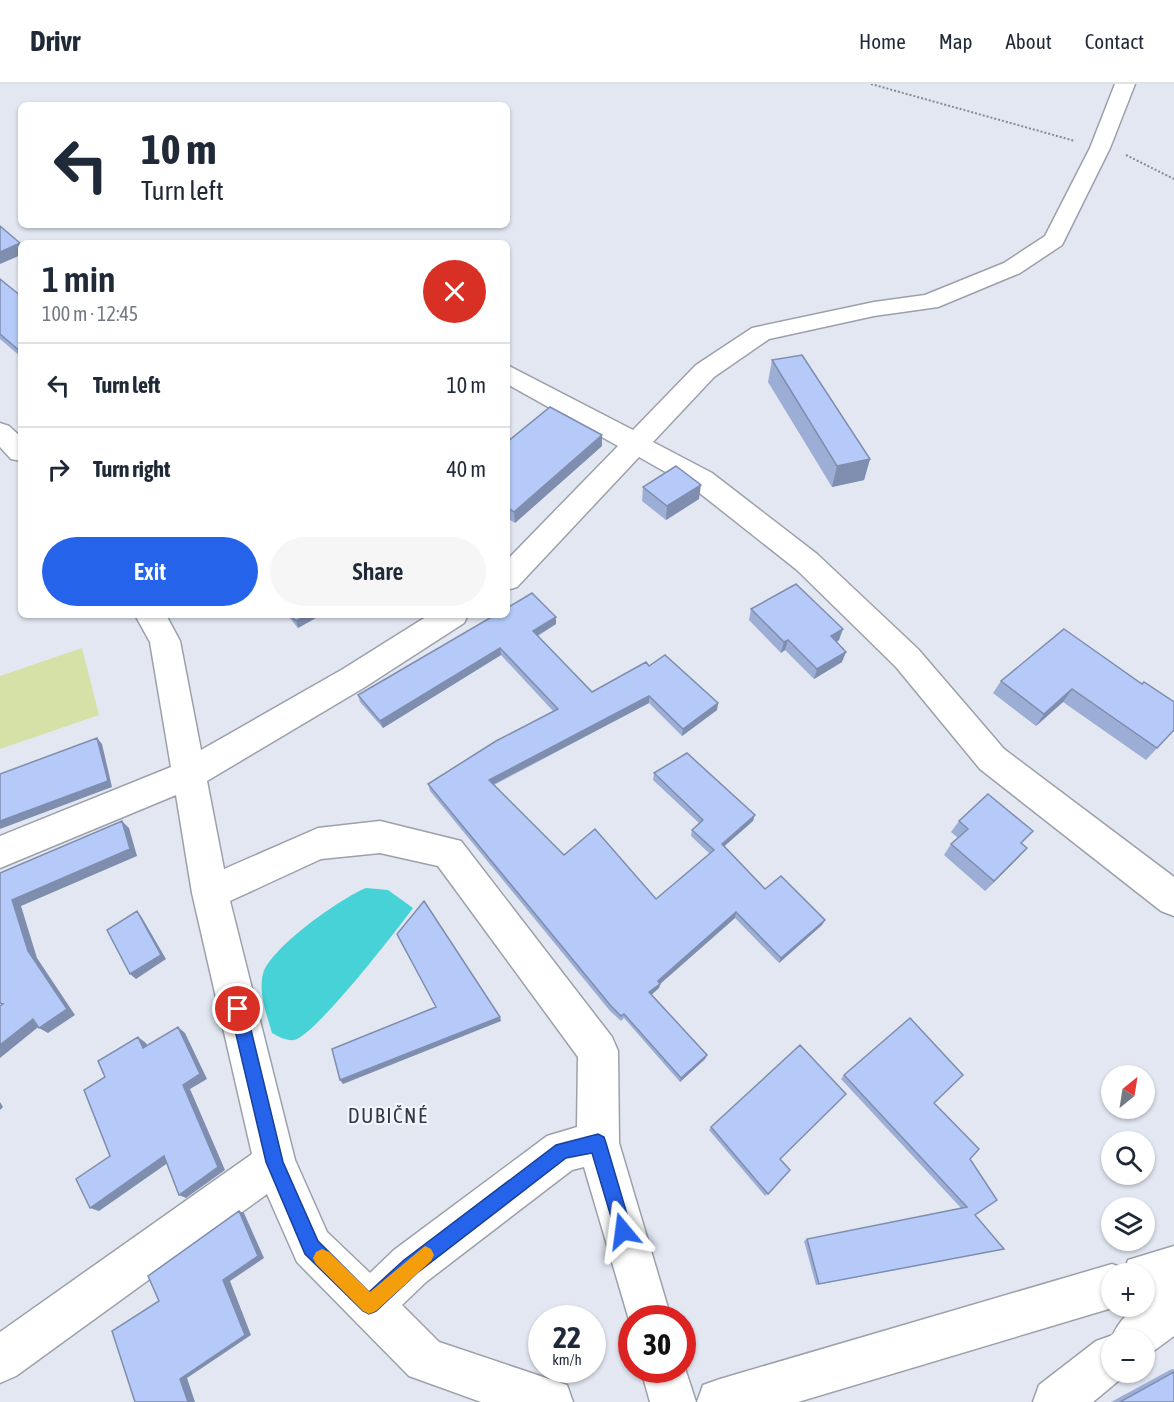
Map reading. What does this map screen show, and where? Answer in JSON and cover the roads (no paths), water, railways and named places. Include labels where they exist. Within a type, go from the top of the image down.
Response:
[{"type":"street","points":[[510,576],[705,372],[762,333],[874,309],[930,302],[1012,268],[1054,240],[1100,148],[1125,84]]},
{"type":"street","points":[[510,375],[702,480],[807,562],[907,658],[992,759],[1174,899]]},
{"type":"street","points":[[0,432],[18,449]]},
{"type":"street","points":[[152,618],[165,641],[210,893],[275,1162],[312,1247],[425,1360],[550,1402]]},
{"type":"street","points":[[0,852],[190,774],[354,678],[448,618]]},
{"type":"street","points":[[210,893],[318,844],[380,837],[449,852],[598,1051],[598,1143],[645,1305]]},
{"type":"street","points":[[369,1305],[410,1266],[562,1151],[598,1143]]},
{"type":"street","points":[[0,1360],[275,1162]]},
{"type":"street","points":[[1155,1273],[1174,1268]]},
{"type":"street","points":[[720,1402],[1101,1289]]},
{"type":"street","points":[[1147,1329],[1174,1307]]},
{"type":"street","points":[[1056,1402],[1101,1366]]},
{"type":"street","points":[[668,1383],[673,1402]]},
{"type":"water","points":[[366,888],[388,890],[413,908],[355,981],[319,1021],[294,1040],[272,1033],[262,989],[263,974],[268,963],[308,925],[340,902]]},
{"type":"district","name":"DUBIČNÉ","points":[[388,1115]]}]
